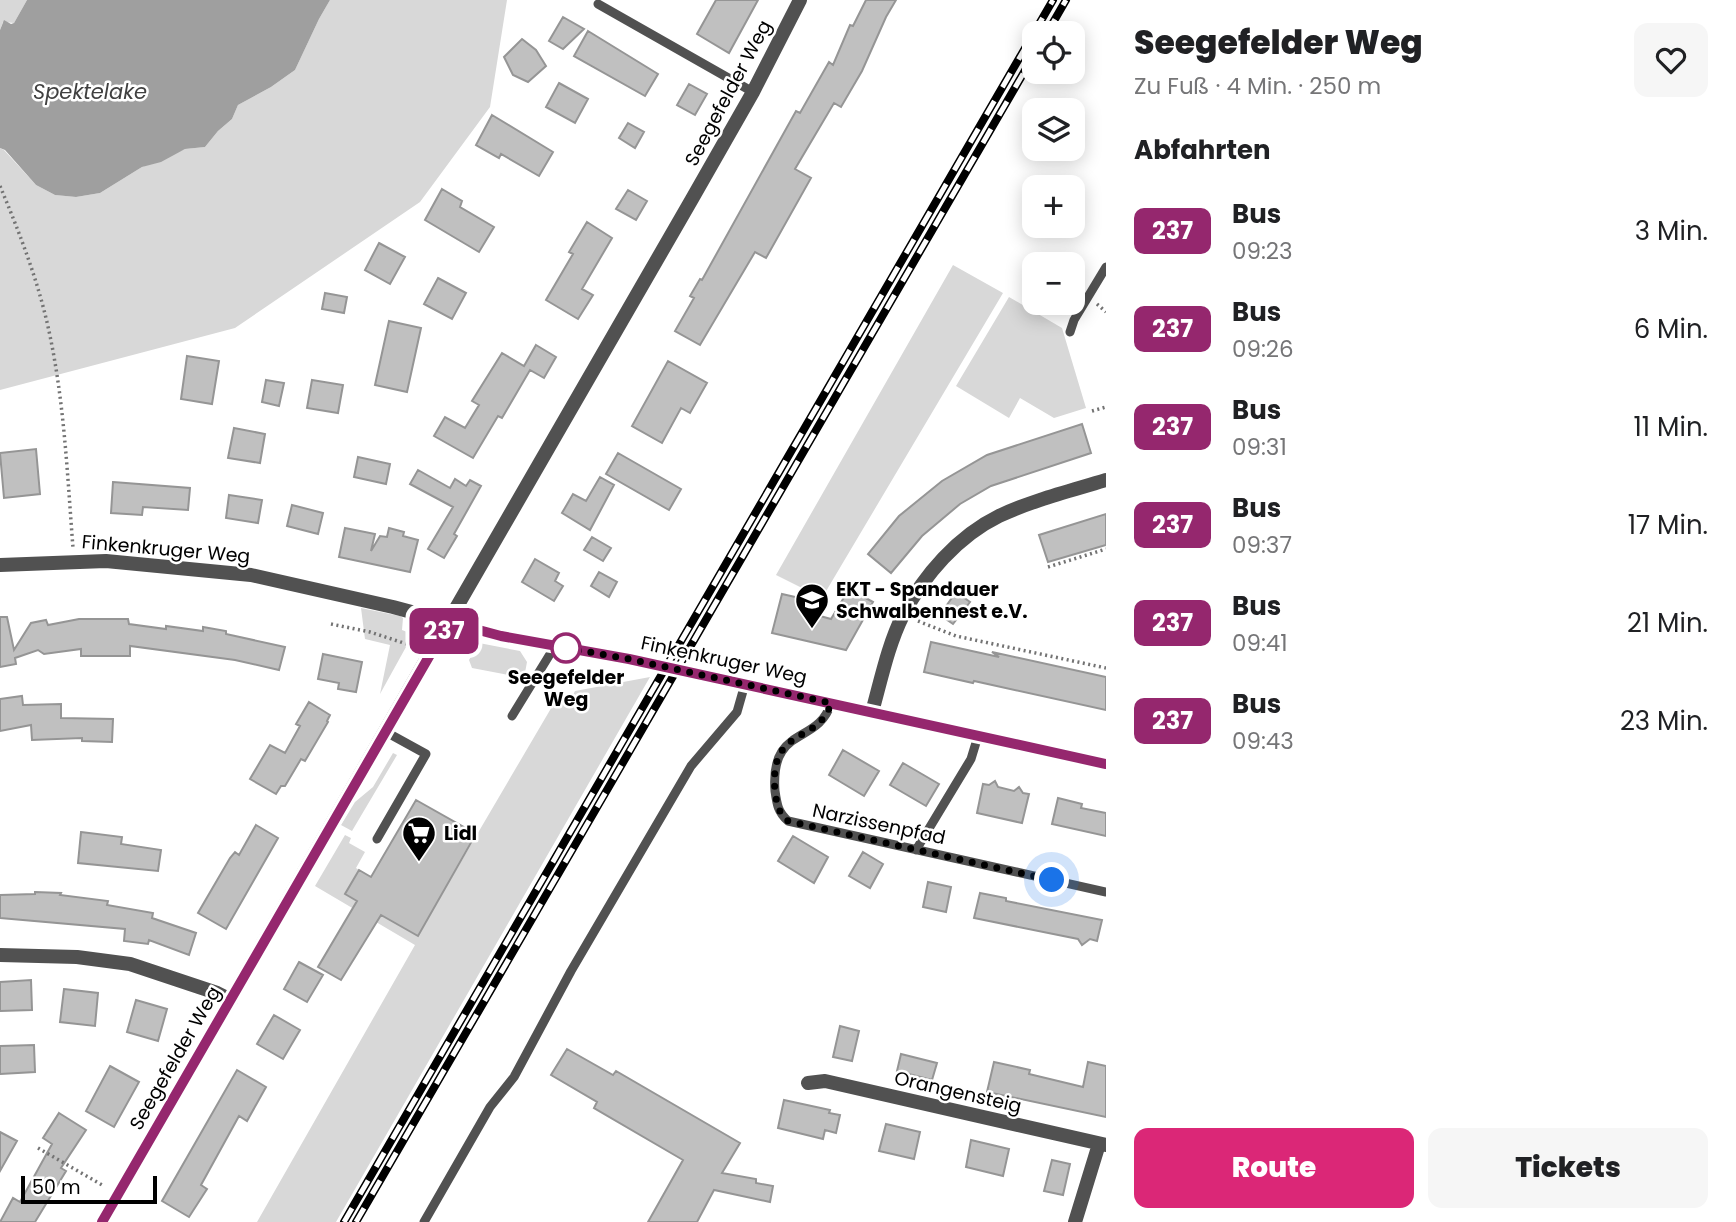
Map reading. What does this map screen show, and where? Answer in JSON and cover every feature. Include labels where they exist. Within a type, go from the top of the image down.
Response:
[{"type":"street","name":"Seegefelder Weg","points":[[102,1222],[753,92],[800,0]]},
{"type":"street","points":[[872,712],[888,653],[903,615],[929,576],[964,538],[998,517],[1026,505],[1106,480]]},
{"type":"street","name":"Finkenkruger Weg","points":[[0,565],[74,560],[144,563],[250,575],[393,607],[501,636],[629,659],[1106,764]]},
{"type":"street","points":[[0,955],[77,957],[130,964],[231,1000]]},
{"type":"street","name":"Orangensteig","points":[[808,1083],[825,1081],[1103,1145]]},
{"type":"street","points":[[1075,1222],[1103,1145]]},
{"type":"lane","points":[[598,4],[753,92]]},
{"type":"lane","points":[[1070,332],[1074,320],[1106,267]]},
{"type":"lane","points":[[512,716],[555,646]]},
{"type":"lane","points":[[424,1222],[489,1107],[514,1077],[571,971],[691,766],[737,712],[745,684]]},
{"type":"lane","name":"Narzissenpfad","points":[[831,703],[822,719],[784,747],[776,762],[777,804],[780,814],[788,821],[1106,892]]},
{"type":"lane","points":[[377,839],[426,754],[386,732]]},
{"type":"lane","points":[[916,850],[971,759],[978,736]]},
{"type":"path","points":[[0,186],[23,242],[46,318],[65,442],[74,560]]},
{"type":"path","points":[[1092,411],[1106,407]]},
{"type":"path","points":[[1048,567],[1106,549]]},
{"type":"path","points":[[903,615],[956,636],[1106,668]]},
{"type":"path","points":[[331,624],[370,632],[410,645]]},
{"type":"path","points":[[38,1148],[104,1186]]},
{"type":"shaded area","points":[[0,0],[27,0],[14,23],[3,22],[0,30]]},
{"type":"shaded area","points":[[330,0],[507,0],[490,107],[420,202],[235,328],[0,390],[0,148],[36,185],[55,195],[76,197],[100,193],[142,167],[185,149],[205,147],[232,119],[238,105],[295,70]]},
{"type":"shaded area","points":[[953,265],[1003,293],[822,598],[776,575]]},
{"type":"shaded area","points":[[1009,297],[1022,305],[1022,315],[1040,315],[1062,328],[1086,408],[1054,418],[1020,398],[1009,418],[956,386]]},
{"type":"shaded area","points":[[361,608],[400,616],[403,618],[402,630],[407,632],[406,647],[380,694],[390,645],[365,639]]},
{"type":"shaded area","points":[[479,643],[520,651],[527,662],[524,678],[472,668],[469,660]]},
{"type":"shaded area","points":[[650,677],[336,1222],[257,1222],[415,945],[315,886],[345,835],[351,838],[349,843],[365,852],[346,895],[418,935],[560,693],[571,699],[575,691]]},
{"type":"shaded area","points":[[393,753],[397,755],[352,831],[341,825],[355,802],[373,787]]},
{"type":"water","name":"Spektelake","points":[[27,0],[330,0],[295,70],[238,105],[232,119],[205,147],[185,149],[161,162],[142,167],[100,193],[76,197],[55,195],[36,185],[5,150],[0,148],[0,30],[4,20],[14,23]]},
{"type":"building","points":[[716,0],[758,0],[729,53],[697,34]]},
{"type":"building","points":[[866,0],[896,0],[862,71],[841,107],[834,103],[795,169],[811,178],[766,258],[755,252],[700,345],[675,331],[694,298],[690,296],[700,279],[702,280],[796,111],[800,113],[829,62],[833,65],[850,25],[853,26]]},
{"type":"building","points":[[563,17],[584,29],[563,49],[549,41]]},
{"type":"building","points":[[588,31],[658,74],[645,96],[574,56]]},
{"type":"building","points":[[522,39],[536,50],[546,66],[528,82],[513,75],[504,57]]},
{"type":"building","points":[[559,83],[588,99],[575,123],[546,107]]},
{"type":"building","points":[[689,84],[707,94],[695,115],[677,105]]},
{"type":"building","points":[[492,115],[553,152],[539,176],[501,154],[499,158],[476,145]]},
{"type":"building","points":[[628,123],[644,132],[635,148],[619,138]]},
{"type":"building","points":[[442,189],[462,201],[460,207],[494,227],[479,252],[425,220]]},
{"type":"building","points":[[628,190],[647,201],[636,220],[616,209]]},
{"type":"building","points":[[587,222],[612,238],[582,289],[593,295],[578,319],[546,300],[573,254],[569,252]]},
{"type":"building","points":[[379,243],[405,257],[390,284],[365,270]]},
{"type":"building","points":[[438,278],[466,293],[452,319],[424,304]]},
{"type":"building","points":[[325,293],[347,297],[344,313],[322,309]]},
{"type":"building","points":[[389,321],[421,328],[407,392],[375,385]]},
{"type":"building","points":[[536,345],[556,357],[544,378],[530,370],[502,418],[498,416],[473,458],[434,436],[445,417],[465,428],[479,405],[472,401],[502,353],[524,366]]},
{"type":"building","points":[[187,356],[219,361],[212,404],[181,399]]},
{"type":"building","points":[[668,361],[707,383],[690,413],[681,408],[662,443],[632,426]]},
{"type":"building","points":[[266,380],[284,383],[279,406],[262,402]]},
{"type":"building","points":[[312,380],[343,385],[338,413],[307,408]]},
{"type":"building","points":[[1082,424],[1091,453],[991,486],[960,504],[922,536],[891,573],[868,554],[899,516],[942,481],[987,455]]},
{"type":"building","points":[[234,428],[265,434],[260,463],[228,458]]},
{"type":"building","points":[[36,449],[40,494],[4,498],[0,453]]},
{"type":"building","points":[[618,453],[681,489],[669,510],[606,474]]},
{"type":"building","points":[[358,457],[390,464],[386,484],[354,477]]},
{"type":"building","points":[[418,470],[450,488],[455,479],[466,486],[470,480],[481,486],[444,558],[428,549],[453,507],[410,484]]},
{"type":"building","points":[[600,477],[614,485],[590,530],[562,513],[573,494],[586,501]]},
{"type":"building","points":[[113,482],[190,488],[188,510],[143,507],[142,515],[111,513]]},
{"type":"building","points":[[229,495],[262,500],[258,523],[226,518]]},
{"type":"building","points":[[292,505],[323,513],[318,534],[287,526]]},
{"type":"building","points":[[1106,514],[1106,545],[1048,562],[1039,535]]},
{"type":"building","points":[[345,528],[375,534],[371,551],[380,536],[387,537],[389,528],[418,540],[410,572],[339,557]]},
{"type":"building","points":[[592,537],[611,548],[603,561],[584,550]]},
{"type":"building","points":[[535,559],[559,573],[555,581],[563,586],[554,601],[522,582]]},
{"type":"building","points":[[599,572],[617,582],[609,597],[591,586]]},
{"type":"building","points":[[849,589],[873,602],[846,650],[772,633],[782,594],[804,599],[802,611],[831,619]]},
{"type":"building","points":[[956,592],[970,602],[953,624],[940,615]]},
{"type":"building","points":[[0,617],[7,617],[14,650],[31,623],[46,620],[48,625],[79,619],[128,619],[129,624],[166,629],[166,626],[203,631],[203,627],[285,647],[279,670],[235,660],[130,646],[130,656],[81,656],[81,649],[44,654],[38,650],[15,658],[16,664],[0,667]]},
{"type":"building","points":[[931,642],[999,657],[992,652],[1106,677],[1106,710],[924,672]]},
{"type":"building","points":[[323,654],[362,662],[356,692],[338,689],[339,683],[318,679]]},
{"type":"building","points":[[22,696],[23,705],[61,704],[61,718],[113,719],[112,742],[82,741],[82,738],[32,740],[31,725],[0,731],[0,699]]},
{"type":"building","points":[[309,702],[330,715],[328,722],[305,761],[301,759],[285,786],[281,786],[276,794],[250,779],[270,745],[285,753],[300,726],[296,724]]},
{"type":"building","points":[[843,750],[879,771],[864,796],[829,775]]},
{"type":"building","points":[[903,763],[939,784],[926,806],[890,785]]},
{"type":"building","points":[[995,781],[998,787],[1014,791],[1019,787],[1023,793],[1029,794],[1022,823],[977,813],[983,784],[989,785]]},
{"type":"building","points":[[1058,798],[1082,804],[1081,808],[1106,813],[1106,836],[1052,824]]},
{"type":"building","name":"Lidl","points":[[416,800],[476,834],[418,936],[381,915],[341,980],[318,967],[357,901],[345,894],[359,870],[371,877]]},
{"type":"building","points":[[256,825],[278,838],[226,929],[198,913],[230,858],[235,852],[239,855]]},
{"type":"building","points":[[81,832],[122,837],[121,844],[161,850],[158,871],[78,863]]},
{"type":"building","points":[[793,836],[828,857],[814,883],[778,861]]},
{"type":"building","points":[[863,852],[883,864],[870,888],[849,876]]},
{"type":"building","points":[[928,882],[951,887],[946,912],[923,907]]},
{"type":"building","points":[[61,893],[60,895],[108,901],[107,905],[153,913],[152,918],[196,933],[189,955],[149,940],[148,944],[124,941],[125,929],[0,918],[0,895]]},
{"type":"building","points":[[980,893],[1006,898],[1006,901],[1102,920],[1097,941],[1090,939],[1082,945],[1078,939],[974,918]]},
{"type":"building","points":[[299,962],[323,975],[307,1002],[284,989]]},
{"type":"building","points":[[31,980],[32,1010],[0,1011],[0,982]]},
{"type":"building","points":[[64,989],[98,993],[95,1026],[60,1022]]},
{"type":"building","points":[[136,1000],[167,1009],[158,1041],[127,1032]]},
{"type":"building","points":[[274,1015],[300,1030],[283,1059],[257,1044]]},
{"type":"building","points":[[840,1026],[859,1031],[852,1061],[833,1057]]},
{"type":"building","points":[[34,1045],[35,1072],[0,1074],[0,1046]]},
{"type":"building","points":[[567,1049],[613,1075],[616,1071],[740,1143],[722,1173],[756,1179],[756,1183],[773,1186],[770,1202],[714,1190],[697,1222],[648,1222],[683,1160],[594,1108],[597,1102],[551,1075]]},
{"type":"building","points":[[901,1054],[937,1063],[932,1080],[897,1071]]},
{"type":"building","points":[[994,1062],[1083,1087],[1088,1062],[1106,1066],[1106,1117],[987,1092]]},
{"type":"building","points":[[110,1066],[139,1082],[114,1127],[86,1111]]},
{"type":"building","points":[[237,1070],[266,1087],[247,1121],[239,1116],[201,1185],[207,1189],[189,1217],[162,1201]]},
{"type":"building","points":[[784,1100],[830,1110],[829,1113],[840,1115],[836,1133],[825,1130],[823,1139],[778,1128]]},
{"type":"building","points":[[59,1113],[86,1130],[61,1168],[66,1171],[35,1222],[0,1222],[13,1198],[20,1202],[52,1144],[43,1138]]},
{"type":"building","points":[[886,1124],[920,1132],[914,1159],[879,1151]]},
{"type":"building","points":[[0,1132],[17,1141],[0,1171]]},
{"type":"building","points":[[971,1140],[1009,1149],[1003,1176],[966,1167]]},
{"type":"building","points":[[1052,1160],[1070,1164],[1063,1195],[1044,1191]]},
{"type":"railway","points":[[344,1222],[1053,0]]},
{"type":"railway","points":[[1054,21],[1066,0]]},
{"type":"railway","points":[[356,1222],[1022,76]]},
{"type":"bus line","name":"237","points":[[102,1222],[449,622],[501,636],[629,659],[1106,764]]},
{"type":"place","name":"EKT - Spandauer Schwalbennest e.V.","points":[[812,630]]},
{"type":"place","name":"Seegefelder Weg","points":[[566,648]]},
{"type":"place","name":"Lidl","points":[[419,863]]},
{"type":"route","points":[[566,648],[831,703],[822,719],[784,747],[776,762],[777,804],[780,814],[788,821],[1052,880]]}]
